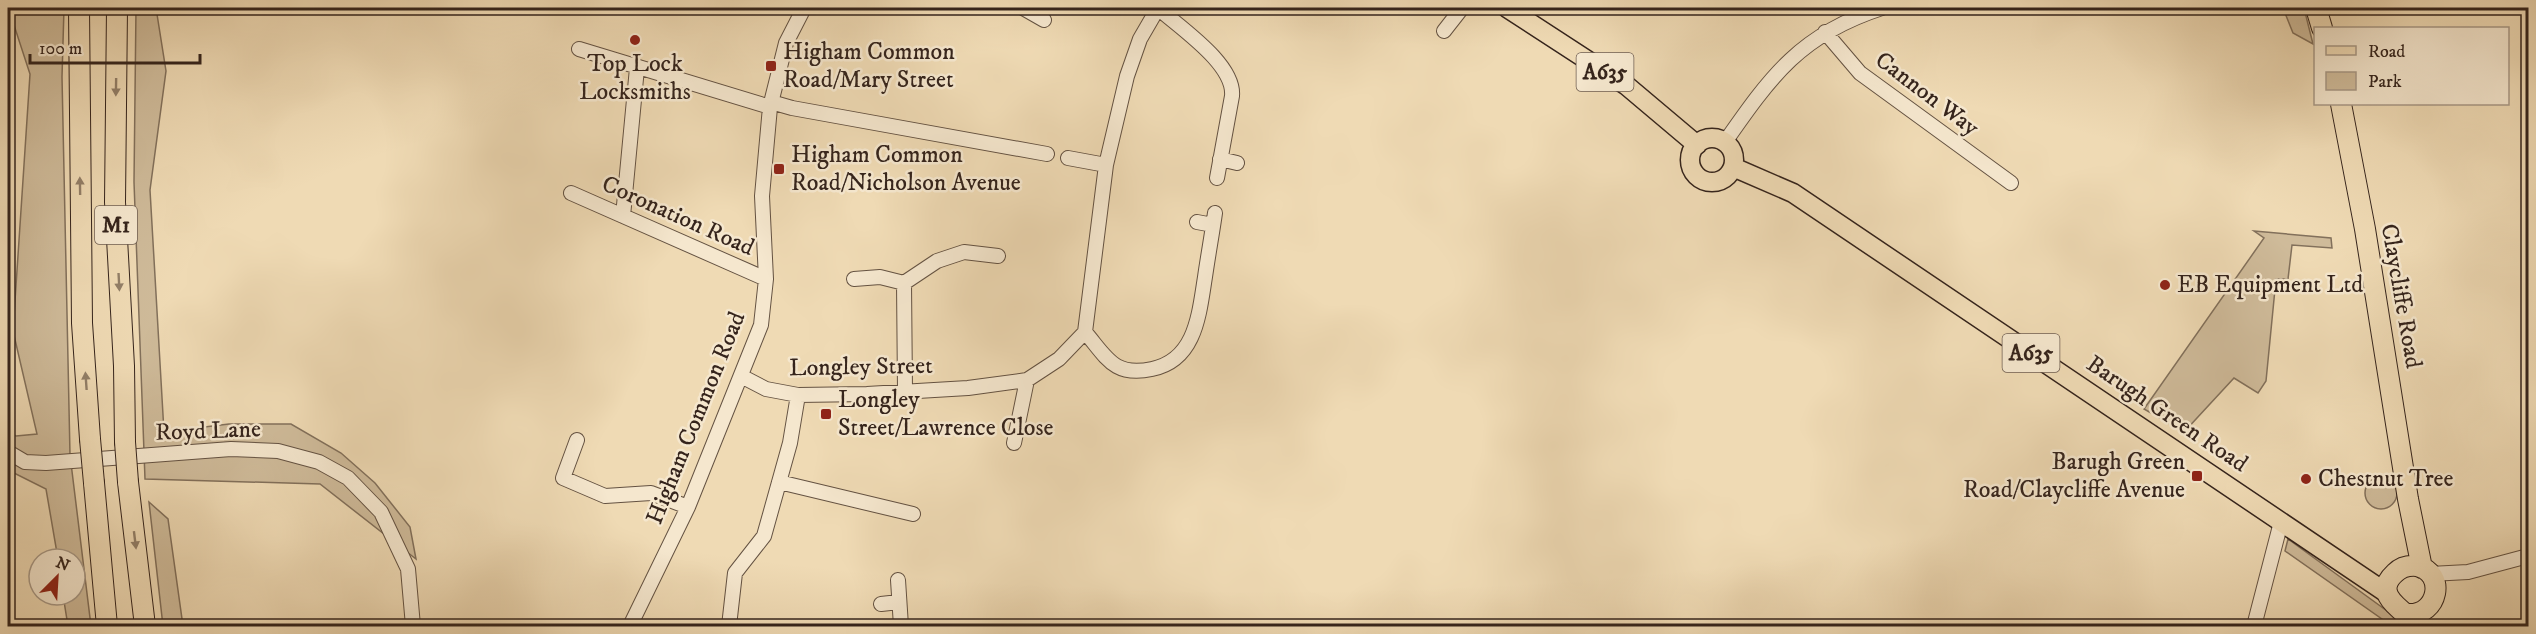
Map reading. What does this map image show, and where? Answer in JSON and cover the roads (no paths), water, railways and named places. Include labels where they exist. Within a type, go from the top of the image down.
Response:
[{"type":"highway","name":"M1","points":[[79,8],[82,323],[107,627]]},
{"type":"highway","name":"M1","points":[[117,8],[115,202],[124,366],[125,442],[145,627]]},
{"type":"highway","points":[[2316,8],[2322,27]]},
{"type":"highway","name":"Claycliffe Road","points":[[2340,105],[2365,229],[2419,580]]},
{"type":"highway","points":[[2388,594],[2388,584],[2419,580],[2428,627]]},
{"type":"highway","name":"A635","points":[[2388,594],[2396,608],[2413,620],[2422,612],[2419,580]]},
{"type":"main road","name":"A635","points":[[1507,8],[1628,87],[1697,145]]},
{"type":"main road","points":[[1709,139],[1725,142],[1734,155],[1730,173],[1719,181],[1712,182],[1699,177],[1690,162],[1697,145],[1709,139]]},
{"type":"main road","name":"Barugh Green Road","points":[[1733,167],[1756,175],[1793,193],[2388,594]]},
{"type":"main road","name":"Barugh Green Road","points":[[2328,554],[2374,573],[2419,580]]},
{"type":"street","name":"Higham Common Road","points":[[630,627],[688,507],[761,325],[766,279],[762,196],[771,105],[786,43],[804,8]]},
{"type":"street","points":[[1023,8],[1044,20]]},
{"type":"street","points":[[1197,222],[1214,219],[1198,322],[1190,342],[1176,358],[1161,367],[1142,371],[1124,371],[1111,363],[1085,332],[1106,165],[1134,57],[1140,39],[1158,8],[1218,62],[1233,87],[1217,178]]},
{"type":"street","points":[[1444,32],[1462,8]]},
{"type":"street","points":[[1725,142],[1772,77],[1798,52],[1825,32],[1882,8]]},
{"type":"street","name":"Cannon Way","points":[[1825,32],[1866,78],[2011,183]]},
{"type":"street","points":[[579,49],[771,105],[1047,154]]},
{"type":"street","points":[[623,216],[638,68]]},
{"type":"street","points":[[1068,158],[1106,165]]},
{"type":"street","points":[[1220,159],[1237,163]]},
{"type":"street","name":"Coronation Road","points":[[571,193],[766,279]]},
{"type":"street","points":[[854,279],[880,276],[904,283],[937,261],[964,252],[998,256]]},
{"type":"street","points":[[904,283],[905,391]]},
{"type":"street","name":"Longley Street","points":[[741,376],[766,389],[798,395],[968,388],[1026,380],[1059,359],[1085,332]]},
{"type":"street","points":[[1014,443],[1026,380]]},
{"type":"street","points":[[729,627],[735,573],[764,536],[790,443],[798,395]]},
{"type":"street","points":[[577,440],[562,478],[605,496],[651,493],[688,507]]},
{"type":"street","name":"Royd Lane","points":[[8,452],[25,462],[46,463],[231,449],[278,451],[319,462],[348,478],[381,512],[408,569],[413,627]]},
{"type":"street","points":[[779,482],[913,514]]},
{"type":"street","points":[[2254,627],[2281,522]]},
{"type":"street","points":[[2419,580],[2468,572],[2529,556]]},
{"type":"street","points":[[898,580],[901,627]]},
{"type":"street","points":[[881,604],[899,602]]},
{"type":"place","name":"Top Lock Locksmiths","points":[[635,40]]},
{"type":"place","name":"Higham Common Road/Mary Street","points":[[771,66]]},
{"type":"place","name":"Higham Common Road/Nicholson Avenue","points":[[779,169]]},
{"type":"place","name":"EB Equipment Ltd","points":[[2165,285]]},
{"type":"place","name":"Longley Street/Lawrence Close","points":[[826,414]]},
{"type":"place","name":"Barugh Green Road/Claycliffe Avenue","points":[[2197,476]]},
{"type":"place","name":"Chestnut Tree","points":[[2306,479]]}]
